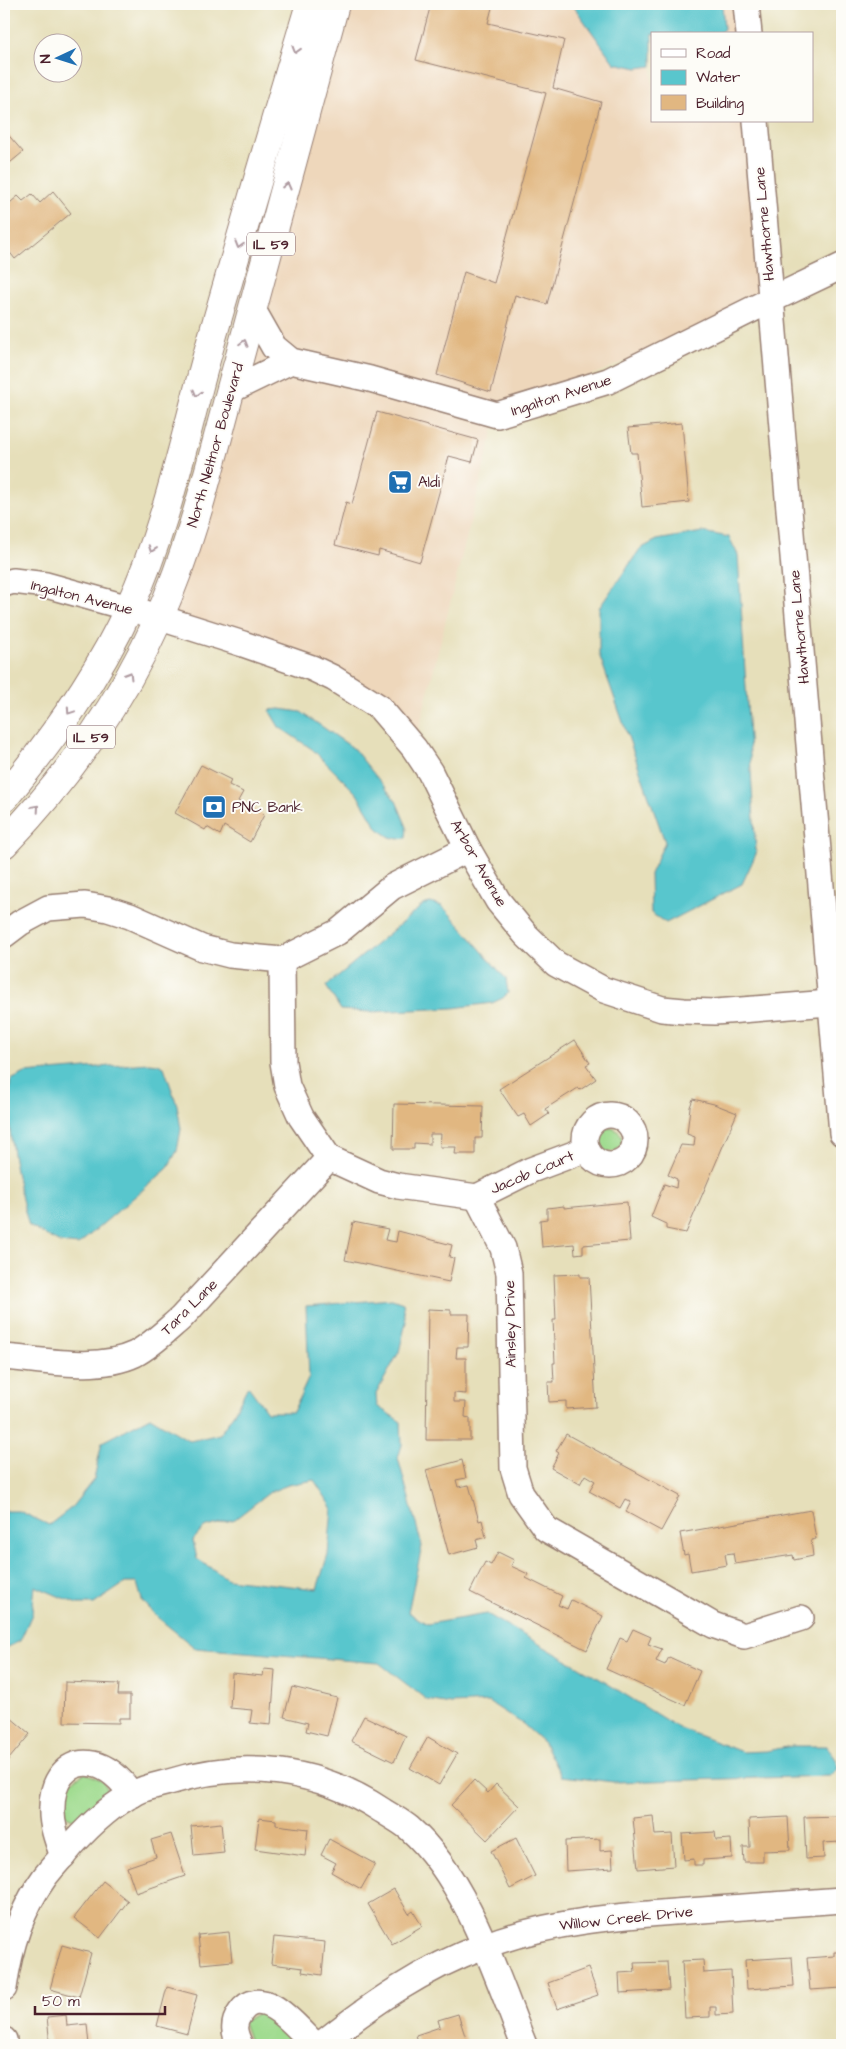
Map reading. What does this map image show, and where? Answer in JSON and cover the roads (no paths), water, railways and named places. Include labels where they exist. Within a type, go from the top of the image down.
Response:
[{"type":"main road","name":"North Neltnor Boulevard","points":[[4,798],[36,758],[81,695],[129,608],[165,509],[252,198],[310,4]]},
{"type":"main road","name":"North Neltnor Boulevard","points":[[4,844],[49,793],[98,727],[135,664],[159,617],[198,511],[334,4]]},
{"type":"street","points":[[746,4],[749,32]]},
{"type":"street","name":"Hawthorne Lane","points":[[756,122],[837,1002],[842,1133]]},
{"type":"street","name":"Ingalton Avenue","points":[[253,310],[274,347],[291,361],[370,379],[498,415],[608,381],[842,266]]},
{"type":"street","points":[[231,390],[291,361]]},
{"type":"street","name":"Ingalton Avenue","points":[[4,584],[13,581],[46,585],[159,617]]},
{"type":"street","name":"Arbor Avenue","points":[[159,617],[312,668],[333,678],[379,707],[414,748],[430,772],[468,849],[498,901],[526,935],[556,964],[604,990],[662,1009],[715,1012],[837,1002]]},
{"type":"street","points":[[4,935],[20,923],[48,908],[85,905],[108,909],[130,916],[202,948],[230,955],[282,960],[338,932],[392,887],[468,849]]},
{"type":"street","points":[[282,960],[282,1062],[288,1086],[302,1117],[329,1158],[392,1184],[435,1190],[445,1194],[477,1197]]},
{"type":"street","name":"Jacob Court","points":[[477,1197],[531,1170],[587,1149]]},
{"type":"street","name":"Tara Lane","points":[[4,1357],[86,1364],[122,1359],[148,1346],[180,1318],[329,1158]]},
{"type":"street","name":"Ainsley Drive","points":[[477,1197],[503,1248],[509,1273],[513,1468],[522,1494],[546,1529],[694,1614],[731,1632],[744,1636],[801,1618]]},
{"type":"street","points":[[63,1856],[55,1834],[52,1807],[55,1786],[63,1771],[78,1764],[94,1764],[122,1782],[132,1795]]},
{"type":"street","points":[[4,1988],[10,1953],[25,1911],[43,1879],[92,1822],[132,1795],[176,1780],[209,1772],[237,1769],[274,1770],[305,1776],[352,1793],[409,1828],[436,1858],[464,1900],[524,2045]]},
{"type":"street","name":"Willow Creek Drive","points":[[320,2045],[404,1984],[432,1969],[484,1946],[549,1926],[592,1919],[842,1900]]},
{"type":"street","points":[[240,2045],[234,2032],[236,2018],[243,2008],[252,2002],[263,2002],[273,2005],[315,2045]]},
{"type":"street","points":[[4,2040],[4,2045]]},
{"type":"water","points":[[572,4],[722,4],[724,29],[720,32],[651,32],[651,66],[637,68],[614,63]]},
{"type":"water","points":[[702,532],[729,537],[738,555],[756,854],[742,884],[666,923],[651,913],[650,874],[665,842],[599,654],[599,608],[640,549],[657,540]]},
{"type":"water","points":[[280,709],[301,712],[353,748],[396,801],[407,827],[406,838],[390,837],[378,829],[357,794],[312,749],[279,727],[269,710]]},
{"type":"water","points":[[430,903],[442,906],[450,914],[506,979],[508,993],[503,998],[492,1003],[453,1008],[370,1012],[341,1010],[326,986],[423,905]]},
{"type":"water","points":[[148,1063],[164,1067],[177,1105],[181,1129],[177,1151],[167,1169],[78,1245],[60,1243],[29,1226],[16,1173],[10,1132],[9,1095],[11,1080],[25,1073]]},
{"type":"water","points":[[392,1299],[403,1303],[406,1322],[399,1352],[376,1394],[377,1406],[401,1422],[402,1445],[398,1458],[422,1546],[408,1612],[427,1624],[487,1614],[600,1679],[677,1727],[742,1752],[766,1751],[792,1746],[827,1746],[837,1761],[838,1769],[830,1776],[614,1782],[561,1776],[544,1743],[523,1724],[489,1702],[451,1704],[427,1700],[379,1663],[195,1648],[157,1617],[142,1600],[137,1583],[125,1583],[94,1604],[77,1604],[35,1586],[32,1614],[20,1641],[4,1649],[4,1511],[19,1511],[49,1525],[71,1508],[94,1479],[102,1442],[150,1417],[190,1441],[220,1434],[234,1413],[248,1386],[267,1412],[293,1412],[309,1377],[306,1306]],"holes":[[[314,1480],[332,1507],[328,1554],[317,1589],[228,1579],[197,1559],[193,1540],[204,1528],[235,1519],[270,1492],[288,1485]]]},
{"type":"place","name":"Aldi","points":[[400,482]]},
{"type":"place","name":"PNC Bank","points":[[214,807]]}]
